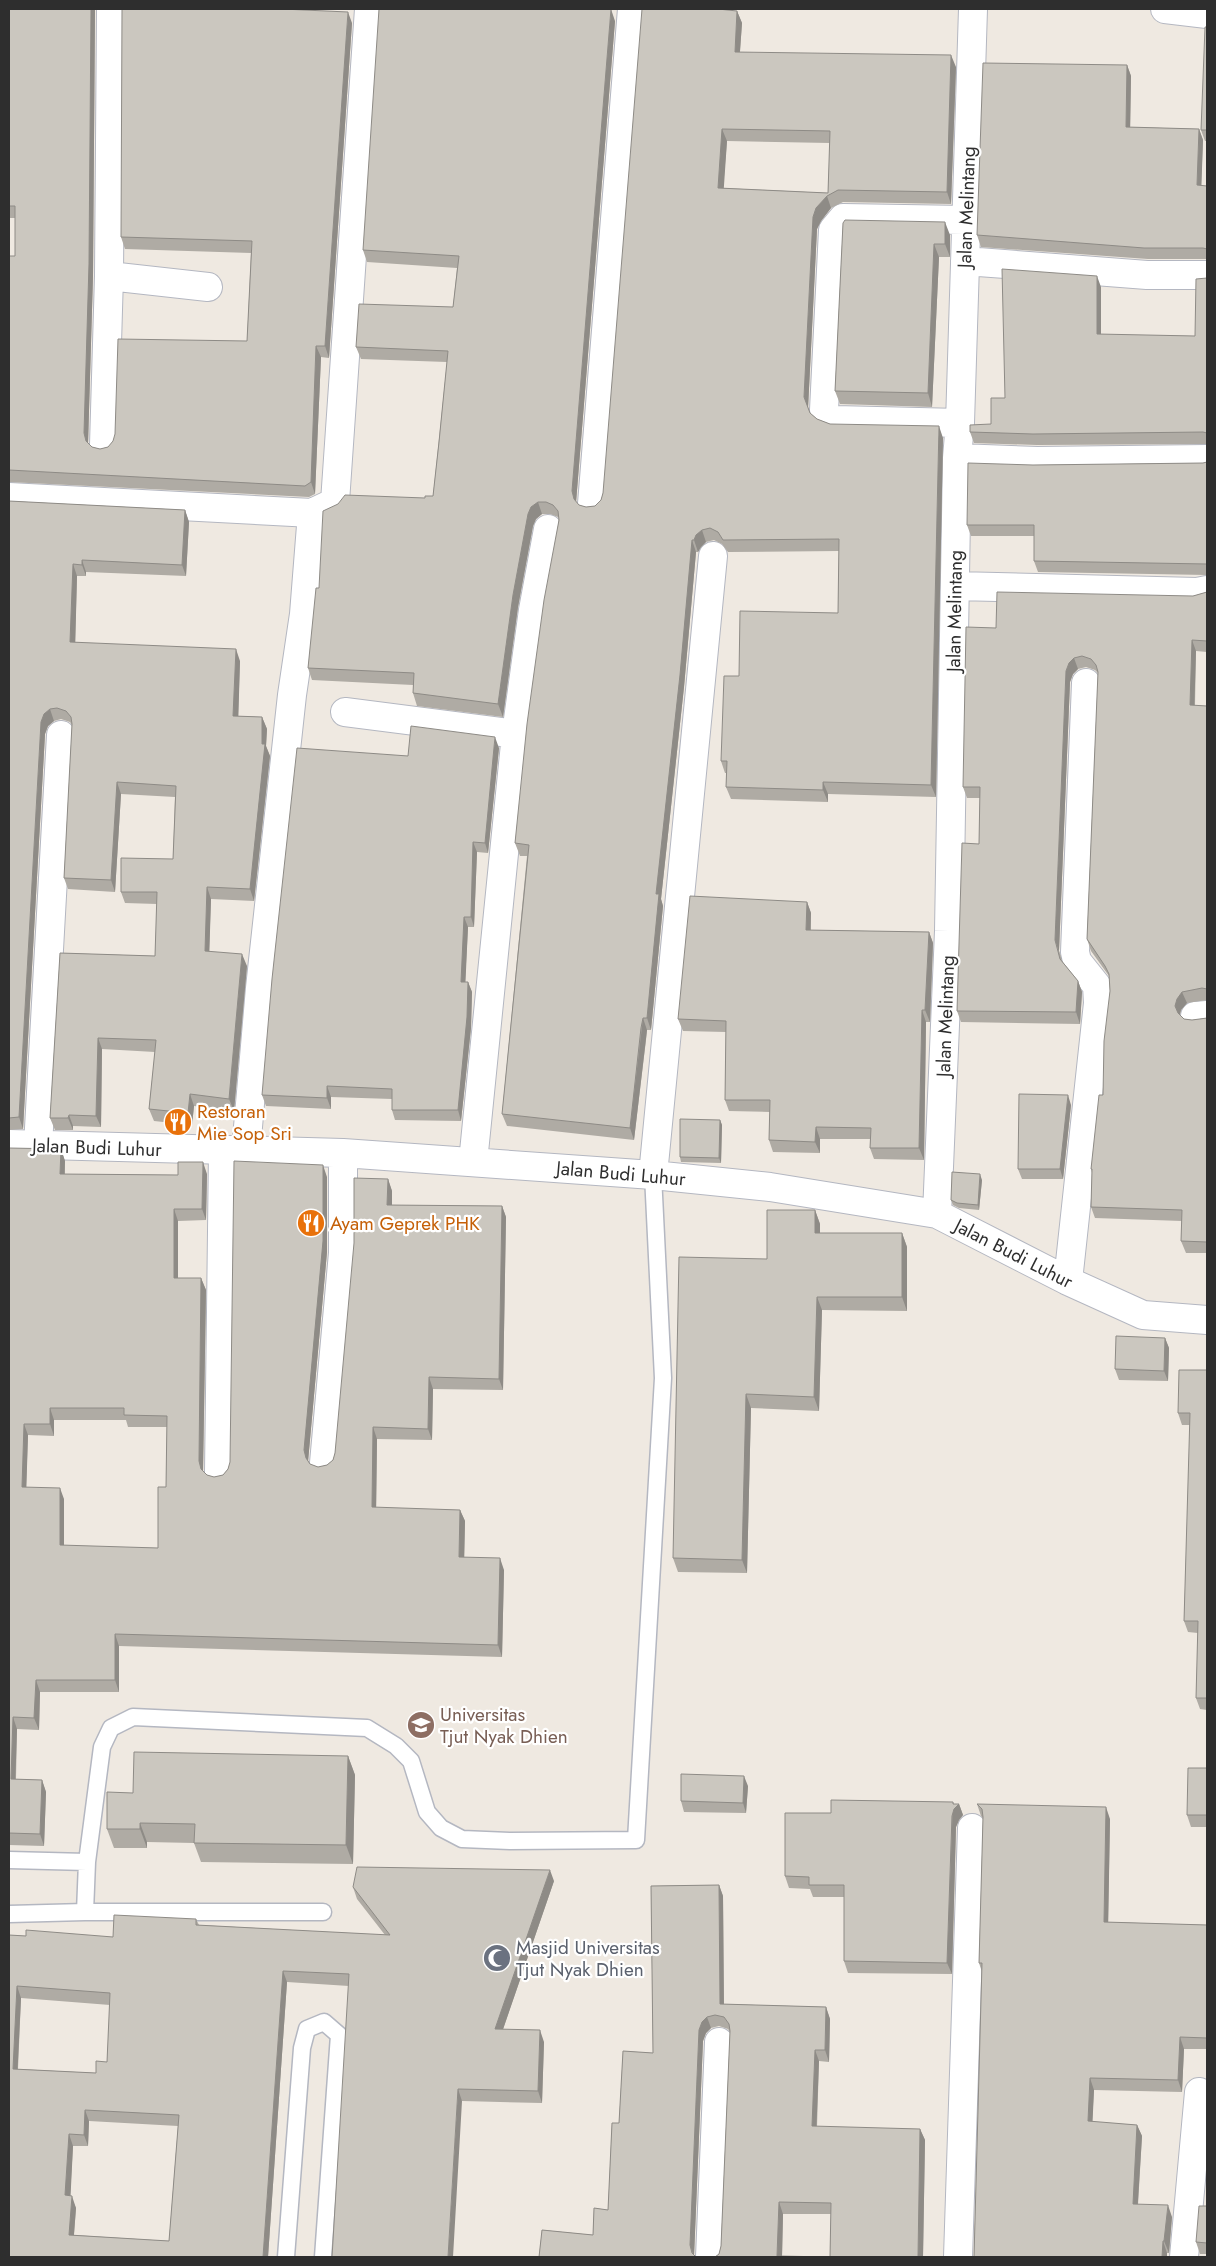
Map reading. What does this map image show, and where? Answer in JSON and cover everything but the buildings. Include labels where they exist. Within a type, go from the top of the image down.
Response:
[{"type":"street","points":[[104,445],[109,276],[112,9]]},
{"type":"street","points":[[9,497],[312,513],[335,502],[369,9]]},
{"type":"street","points":[[592,504],[632,9]]},
{"type":"street","name":"Jalan Melintang","points":[[937,1214],[949,931],[958,458],[973,9]]},
{"type":"street","points":[[1165,9],[1207,14]]},
{"type":"street","points":[[960,424],[835,420],[828,417],[824,410],[833,230],[837,223],[843,218],[965,220]]},
{"type":"street","points":[[965,261],[1147,275],[1207,275]]},
{"type":"street","points":[[109,276],[208,287]]},
{"type":"street","points":[[958,458],[1037,461],[1207,459]]},
{"type":"street","points":[[219,1473],[234,1150],[260,988],[288,734],[304,614],[312,513]]},
{"type":"street","points":[[473,1162],[516,734],[533,610],[548,529]]},
{"type":"street","points":[[653,1175],[713,556]]},
{"type":"street","points":[[955,586],[1197,592],[1207,590]]},
{"type":"street","points":[[1068,1281],[1098,1003],[1097,986],[1077,961],[1075,952],[1086,683]]},
{"type":"street","points":[[345,712],[516,734]]},
{"type":"street","points":[[38,1146],[61,735]]},
{"type":"street","name":"Jalan Budi Luhur","points":[[9,1144],[343,1153],[653,1175],[770,1187],[937,1214],[1068,1281],[1143,1315],[1207,1320]]},
{"type":"street","points":[[324,1463],[343,1253],[343,1153]]},
{"type":"street","points":[[958,2257],[972,1828]]},
{"type":"street","points":[[710,2257],[719,2042]]},
{"type":"street","points":[[1184,2257],[1199,2092]]},
{"type":"lane","points":[[85,1912],[87,1862],[102,1747],[111,1728],[133,1717],[367,1728],[396,1746],[411,1761],[428,1812],[441,1828],[462,1839],[510,1841],[636,1840],[663,1378],[653,1175]]},
{"type":"lane","points":[[9,1860],[87,1862]]},
{"type":"lane","points":[[9,1914],[85,1912],[322,1912]]},
{"type":"lane","points":[[286,2257],[302,2048],[307,2029],[324,2022],[339,2035],[323,2257]]},
{"type":"place","name":"Restoran Mie Sop Sri","points":[[178,1122]]},
{"type":"place","name":"Ayam Geprek PHK","points":[[311,1223]]},
{"type":"place","name":"Universitas Tjut Nyak Dhien","points":[[421,1725]]},
{"type":"place","name":"Masjid Universitas Tjut Nyak Dhien","points":[[497,1958]]}]
